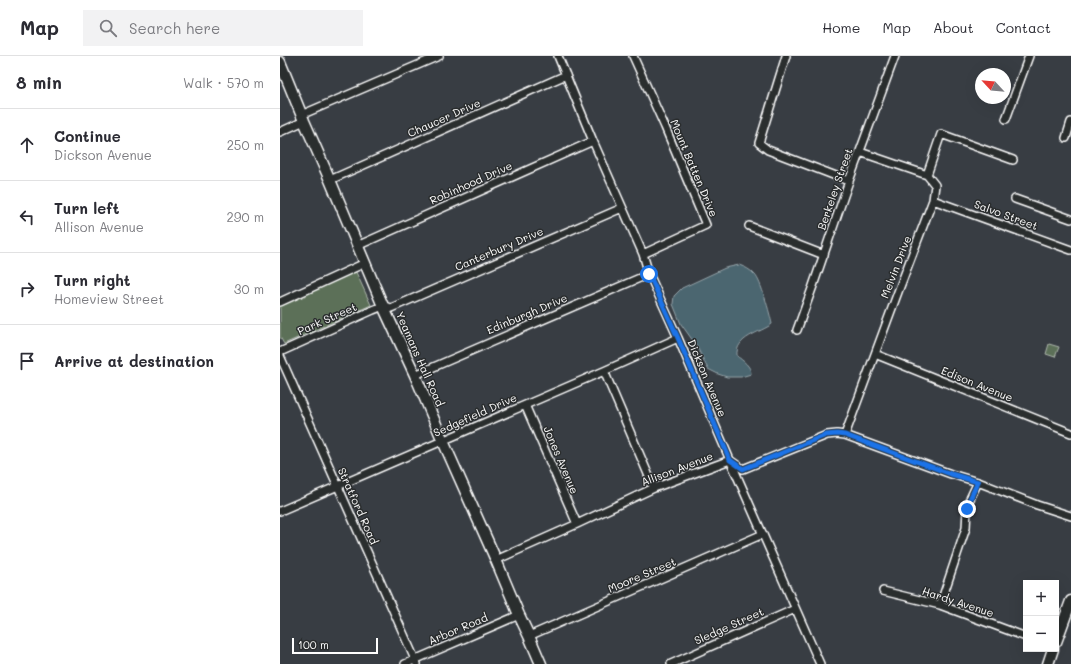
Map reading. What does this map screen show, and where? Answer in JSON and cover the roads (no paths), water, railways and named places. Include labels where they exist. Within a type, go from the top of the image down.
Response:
[{"type":"street","points":[[280,132],[302,118],[439,56]]},
{"type":"street","name":"Dickson Avenue","points":[[558,56],[643,254],[649,274],[820,664]]},
{"type":"street","name":"Mount Batten Drive","points":[[632,56],[665,127],[706,225],[643,254]]},
{"type":"street","points":[[786,56],[759,143],[768,150],[850,181]]},
{"type":"street","name":"Berkeley Street","points":[[797,330],[895,56]]},
{"type":"street","points":[[1006,119],[1029,56]]},
{"type":"street","name":"Yeamans Hall Road","points":[[280,62],[302,118],[383,306],[415,375],[541,664]]},
{"type":"street","name":"Chaucer Drive","points":[[330,180],[566,75]]},
{"type":"street","points":[[1066,138],[1071,122]]},
{"type":"street","points":[[860,152],[927,175],[941,134],[1013,160]]},
{"type":"street","name":"Robinhood Drive","points":[[358,246],[593,140]]},
{"type":"street","name":"Melvin Drive","points":[[845,435],[933,200],[935,185],[927,175]]},
{"type":"street","points":[[1015,199],[1071,219]]},
{"type":"street","name":"Salvo Street","points":[[933,200],[1071,250]]},
{"type":"street","name":"Canterbury Drive","points":[[383,306],[391,308],[622,208]]},
{"type":"street","points":[[749,226],[824,255]]},
{"type":"street","points":[[280,302],[365,263]]},
{"type":"street","name":"Edinburgh Drive","points":[[415,375],[649,274]]},
{"type":"street","name":"Park Street","points":[[280,352],[383,306]]},
{"type":"street","name":"Sedgefield Drive","points":[[280,511],[678,338]]},
{"type":"street","name":"Edison Avenue","points":[[875,354],[1071,433]]},
{"type":"street","name":"Stratford Road","points":[[280,356],[416,662]]},
{"type":"street","points":[[604,371],[654,488]]},
{"type":"street","name":"Jones Avenue","points":[[525,405],[577,524]]},
{"type":"street","name":"Allison Avenue","points":[[496,560],[654,488],[730,460],[743,469],[826,435],[837,434],[845,435],[1071,516]]},
{"type":"street","points":[[940,605],[966,528],[969,501],[978,482]]},
{"type":"street","name":"Moore Street","points":[[529,636],[763,534]]},
{"type":"street","name":"Hardy Avenue","points":[[883,591],[940,605],[1023,636]]},
{"type":"street","points":[[1059,634],[1071,601]]},
{"type":"street","name":"Sledge Street","points":[[671,664],[795,609]]},
{"type":"street","name":"Arbor Road","points":[[405,664],[416,662],[519,615]]},
{"type":"street","points":[[1048,664],[1052,652]]},
{"type":"water","points":[[739,265],[750,270],[757,278],[765,298],[772,324],[749,336],[740,344],[737,350],[737,356],[748,366],[751,374],[741,377],[727,377],[708,369],[696,345],[681,324],[673,304],[674,296],[682,288],[725,268]]}]
